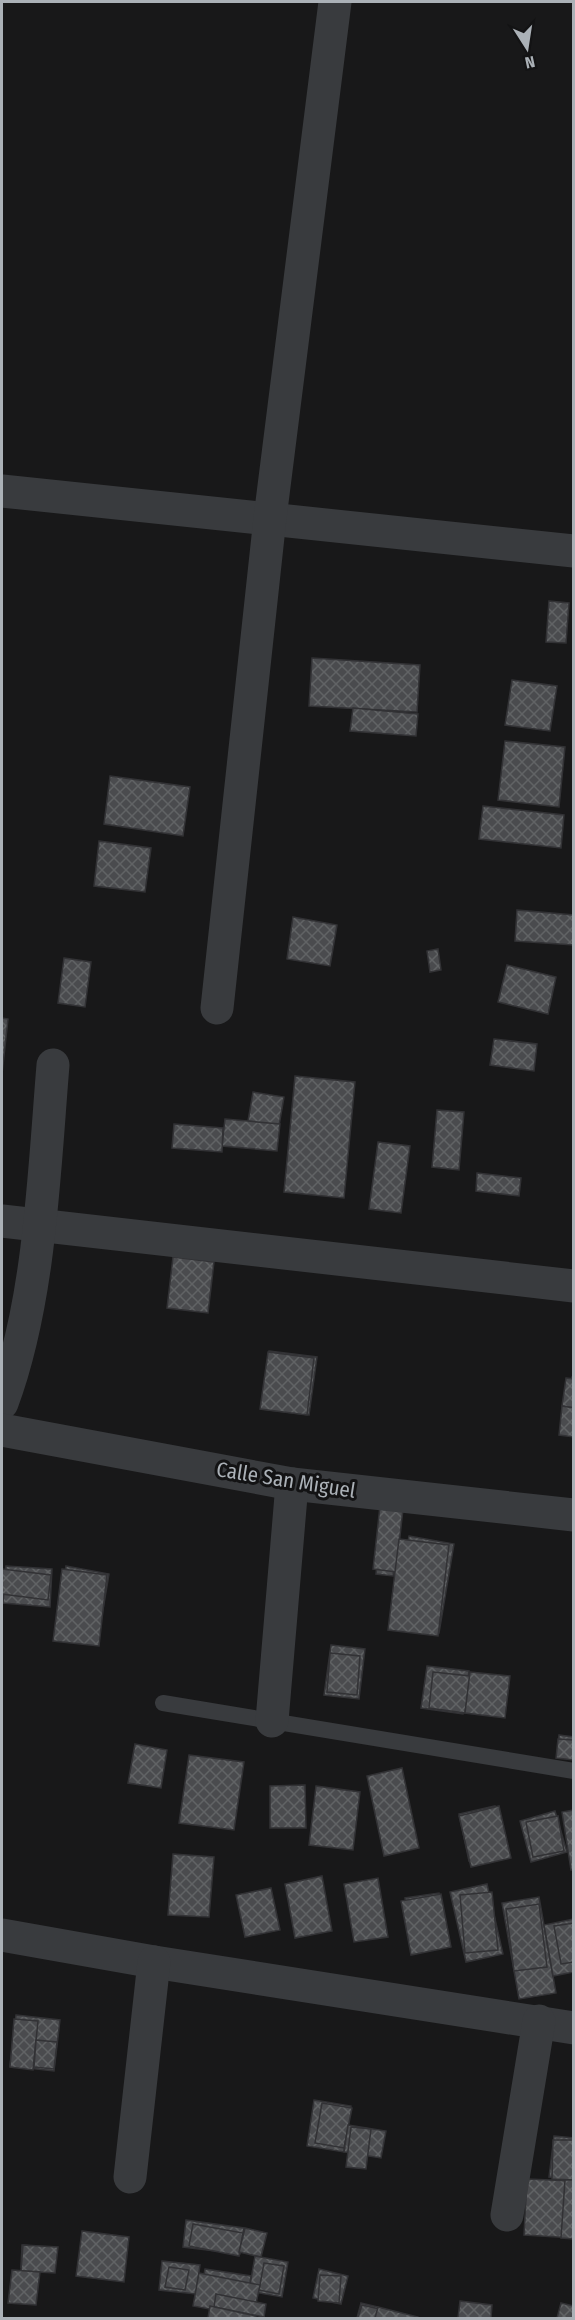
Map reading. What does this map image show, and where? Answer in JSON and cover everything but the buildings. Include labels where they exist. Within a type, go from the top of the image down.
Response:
[{"type":"street","points":[[218,1008],[270,518],[335,2]]},
{"type":"street","points":[[2,491],[573,551]]},
{"type":"street","points":[[2,1403],[16,1366],[40,1225],[52,1065]]},
{"type":"street","points":[[2,1221],[573,1286]]},
{"type":"street","name":"Calle San Miguel","points":[[2,1430],[292,1484],[573,1515]]},
{"type":"street","points":[[273,1721],[292,1484]]},
{"type":"street","points":[[2,1935],[154,1962],[573,2028]]},
{"type":"street","points":[[130,2177],[154,1962]]},
{"type":"street","points":[[507,2216],[539,2021]]},
{"type":"lane","points":[[163,1703],[573,1771]]}]
